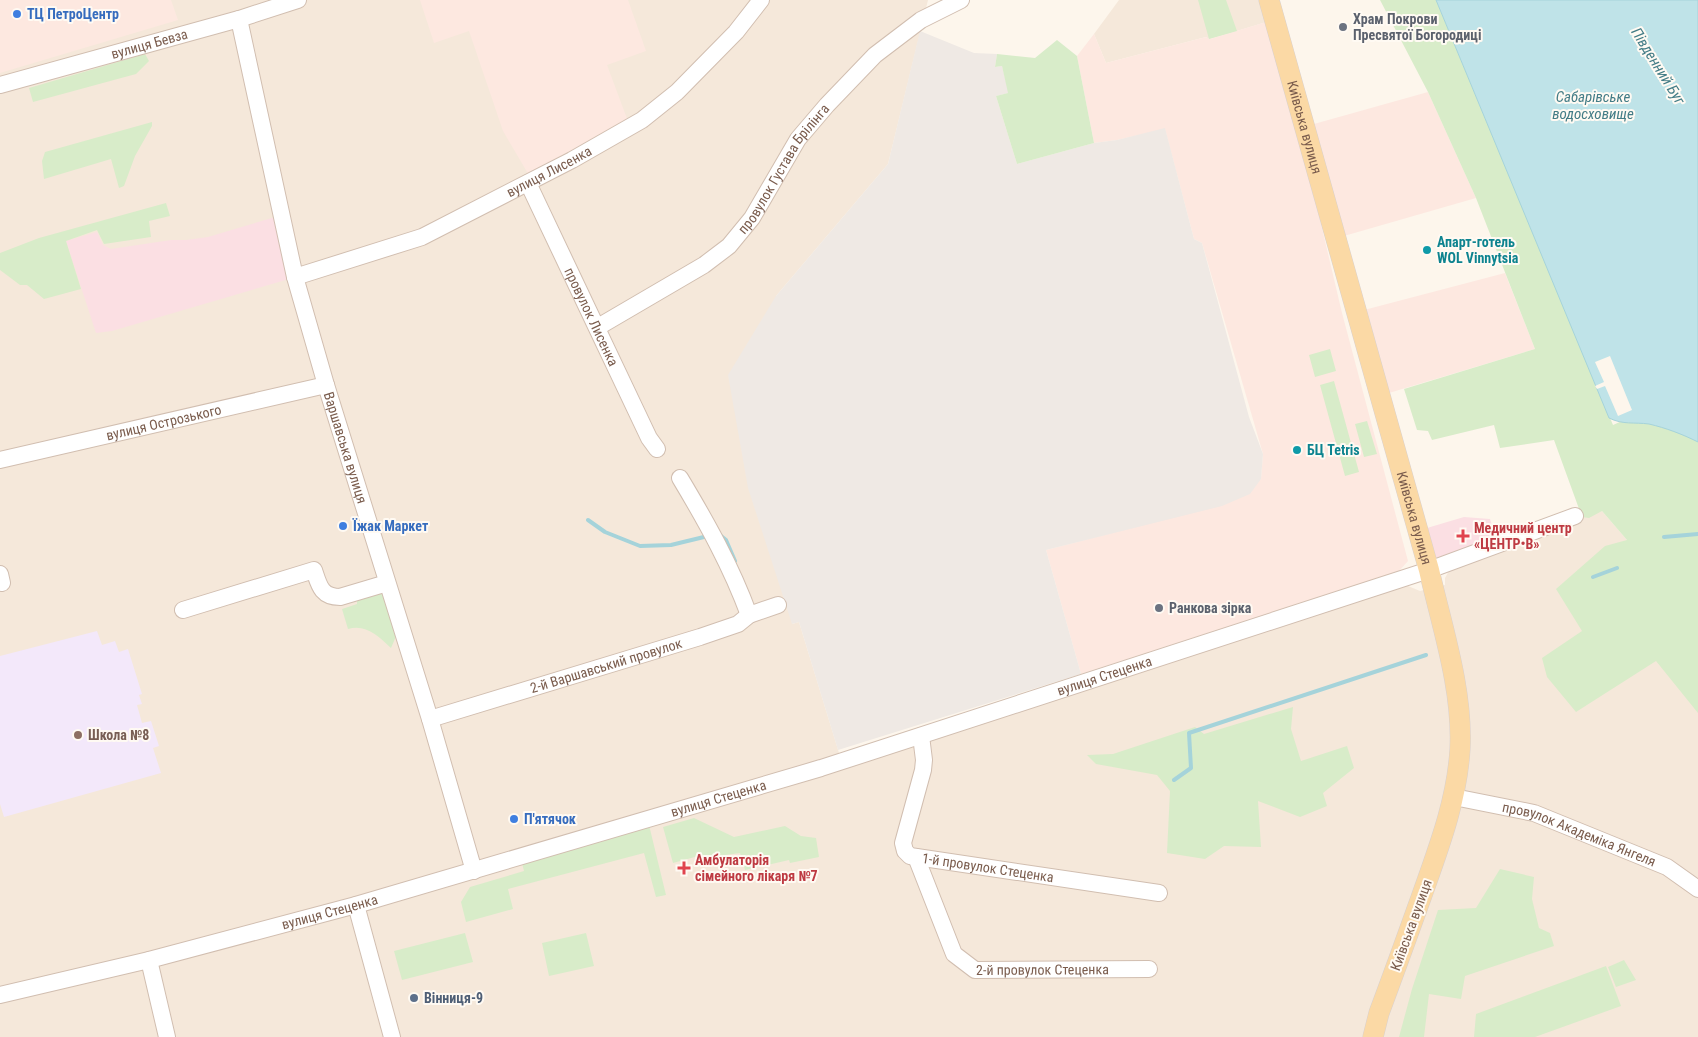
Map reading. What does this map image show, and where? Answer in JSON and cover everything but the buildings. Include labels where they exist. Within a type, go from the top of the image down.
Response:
[{"type":"main road","name":"Київська вулиця","points":[[1269,0],[1428,570],[1450,658],[1458,703],[1460,748],[1454,797],[1444,835],[1379,1013],[1374,1037]]},
{"type":"street","name":"вулиця Бевза","points":[[0,84],[239,19],[298,0]]},
{"type":"street","name":"вулиця Лисенка","points":[[295,277],[422,238],[528,183],[642,120],[677,92],[736,32],[761,0]]},
{"type":"street","name":"провулок Густава Брілінга","points":[[598,327],[704,265],[729,246],[752,218],[798,139],[827,105],[875,55],[920,20],[961,0]]},
{"type":"street","name":"Варшавська вулиця","points":[[239,19],[295,277],[326,385],[430,719],[474,871]]},
{"type":"street","name":"провулок Лисенка","points":[[528,183],[598,327],[648,438],[657,449]]},
{"type":"street","name":"вулиця Острозького","points":[[0,460],[326,385]]},
{"type":"street","points":[[680,478],[714,536],[738,583],[749,614]]},
{"type":"street","name":"вулиця Стеценка","points":[[0,995],[149,960],[356,905],[921,736],[1428,570],[1575,516]]},
{"type":"street","points":[[183,610],[314,570],[320,589],[332,597],[340,597],[388,582]]},
{"type":"street","name":"2-й Варшавський провулок","points":[[430,719],[700,637],[738,624],[749,614],[778,605]]},
{"type":"street","name":"1-й провулок Стеценка","points":[[921,736],[924,760],[923,770],[903,843],[905,851],[910,856],[1159,893]]},
{"type":"street","name":"провулок Академіка Янгеля","points":[[1454,797],[1534,813],[1667,867],[1698,889]]},
{"type":"street","name":"2-й провулок Стеценка","points":[[916,857],[954,954],[975,970],[1149,969]]},
{"type":"street","points":[[356,905],[392,1037]]},
{"type":"street","points":[[149,960],[166,1037]]},
{"type":"shaded area","points":[[0,0],[928,0],[888,164],[776,296],[792,624],[799,622],[843,766],[1393,588],[1408,586],[1420,591],[1445,585],[1445,578],[1455,560],[1575,516],[1602,511],[1627,540],[1698,640],[1698,1037],[0,1037]]},
{"type":"shaded area","points":[[0,0],[171,0],[178,20],[0,73]]},
{"type":"shaded area","points":[[420,0],[628,0],[646,51],[607,65],[629,124],[530,177],[503,131],[469,31],[434,43]]},
{"type":"shaded area","points":[[1119,0],[1267,0],[1273,20],[1209,39],[1206,37],[1106,63],[1094,34]]},
{"type":"shaded area","points":[[1273,20],[1342,313],[1408,561],[1399,571],[1081,674],[1046,550],[1181,515],[1261,479],[1263,454],[1202,243],[1194,239],[1165,129],[1117,140],[1094,143],[1077,56],[1094,34],[1106,63],[1206,37],[1210,39]]},
{"type":"shaded area","points":[[920,31],[974,53],[997,54],[995,67],[1002,66],[1009,93],[996,96],[1017,164],[1094,143],[1117,140],[1165,128],[1194,239],[1202,243],[1249,417],[1263,454],[1261,479],[1250,494],[1222,506],[1046,550],[1081,674],[838,750],[799,622],[792,624],[748,488],[728,375],[776,296],[888,164]]},
{"type":"shaded area","points":[[1428,92],[1476,198],[1344,236],[1314,124]]},
{"type":"shaded area","points":[[275,217],[289,279],[112,331],[96,333],[66,241],[97,232],[103,245],[111,249],[171,240],[208,237]]},
{"type":"shaded area","points":[[1505,273],[1535,349],[1389,393],[1364,310]]},
{"type":"shaded area","name":"Медичний центр «ЦЕНТР•В»","points":[[1464,517],[1490,519],[1498,544],[1438,564],[1427,528]]},
{"type":"shaded area","name":"Школа №8","points":[[97,631],[102,645],[115,641],[119,652],[128,649],[142,694],[139,695],[142,704],[137,705],[142,723],[151,721],[159,746],[153,748],[161,773],[4,817],[0,804],[0,656]]},
{"type":"green space","points":[[1198,0],[1226,0],[1237,31],[1209,39]]},
{"type":"green space","points":[[1380,0],[1436,0],[1613,425],[1698,387],[1698,713],[1656,661],[1576,712],[1547,677],[1542,658],[1582,631],[1556,589],[1605,546],[1627,540],[1602,511],[1589,518],[1582,517],[1554,440],[1500,448],[1494,425],[1432,440],[1428,431],[1417,430],[1404,389],[1535,349],[1476,198],[1428,92]]},
{"type":"green space","points":[[1057,40],[1077,56],[1094,143],[1017,164],[996,96],[1008,93],[1002,66],[995,67],[997,54],[1035,58]]},
{"type":"green space","points":[[145,54],[149,61],[136,74],[33,102],[29,88]]},
{"type":"green space","points":[[152,122],[152,126],[135,156],[124,186],[119,188],[111,159],[44,179],[42,161],[45,152]]},
{"type":"green space","points":[[166,203],[170,216],[149,221],[151,237],[104,244],[97,230],[66,241],[81,289],[44,299],[27,285],[20,285],[0,270],[0,253],[39,238]]},
{"type":"green space","points":[[1330,349],[1336,371],[1315,377],[1309,355]]},
{"type":"green space","points":[[1334,381],[1359,472],[1345,476],[1320,385]]},
{"type":"green space","points":[[1367,421],[1377,454],[1364,457],[1355,424]]},
{"type":"green space","points":[[380,592],[386,599],[397,634],[391,648],[371,632],[360,628],[348,629],[342,609],[357,604],[357,599]]},
{"type":"green space","points":[[1293,707],[1291,729],[1301,761],[1347,746],[1354,768],[1323,793],[1327,806],[1300,817],[1258,801],[1261,847],[1224,846],[1205,859],[1167,853],[1170,791],[1157,775],[1096,764],[1087,755],[1113,754],[1195,727],[1204,734]]},
{"type":"green space","points":[[694,818],[734,837],[785,826],[801,836],[816,838],[819,857],[790,863],[789,860],[745,870],[740,853],[704,858],[702,855],[673,863],[663,827]]},
{"type":"green space","points":[[649,825],[666,895],[656,897],[644,853],[508,889],[513,909],[466,922],[461,902],[470,887],[524,871],[522,863]]},
{"type":"green space","points":[[1500,869],[1534,877],[1532,899],[1539,928],[1550,933],[1554,946],[1465,976],[1461,999],[1429,994],[1424,1037],[1399,1037],[1412,989],[1438,910],[1476,908]]},
{"type":"green space","points":[[465,933],[473,962],[402,980],[394,951]]},
{"type":"green space","points":[[586,933],[594,966],[549,976],[542,943]]},
{"type":"green space","points":[[1624,960],[1636,980],[1616,987],[1608,967]]},
{"type":"green space","points":[[1606,966],[1621,1006],[1535,1037],[1474,1037],[1476,1014]]},
{"type":"water","name":"Сабарівське водосховище","points":[[1436,0],[1698,0],[1698,442],[1674,431],[1649,424],[1624,422],[1609,418]]},
{"type":"pier","points":[[1610,356],[1632,410],[1618,416],[1605,386],[1597,389],[1595,386],[1604,382],[1595,362]]},
{"type":"waterway","points":[[588,520],[605,532],[640,546],[671,545],[708,536]]},
{"type":"waterway","points":[[1664,537],[1698,534]]},
{"type":"waterway","points":[[720,535],[726,540],[735,561]]},
{"type":"waterway","points":[[1593,577],[1617,568]]},
{"type":"waterway","points":[[1174,780],[1191,768],[1189,733],[1426,655]]},
{"type":"place","name":"ТЦ ПетроЦентр","points":[[17,14]]},
{"type":"place","name":"Храм Покрови Пресвятої Богородиці","points":[[1343,27]]},
{"type":"place","name":"Апарт-готель WOL Vinnytsia","points":[[1427,250]]},
{"type":"place","name":"БЦ Tetris","points":[[1297,450]]},
{"type":"place","name":"Їжак Маркет","points":[[343,526]]},
{"type":"place","name":"Медичний центр «ЦЕНТР•В»","points":[[1463,536]]},
{"type":"place","name":"Ранкова зірка","points":[[1159,608]]},
{"type":"place","name":"Школа №8","points":[[78,735]]},
{"type":"place","name":"П'ятячок","points":[[514,819]]},
{"type":"place","name":"Амбулаторія сімейного лікаря №7","points":[[684,868]]},
{"type":"place","name":"Вінниця-9","points":[[414,998]]},
{"type":"water label","name":"Південний Буг","points":[[1658,66]]}]
